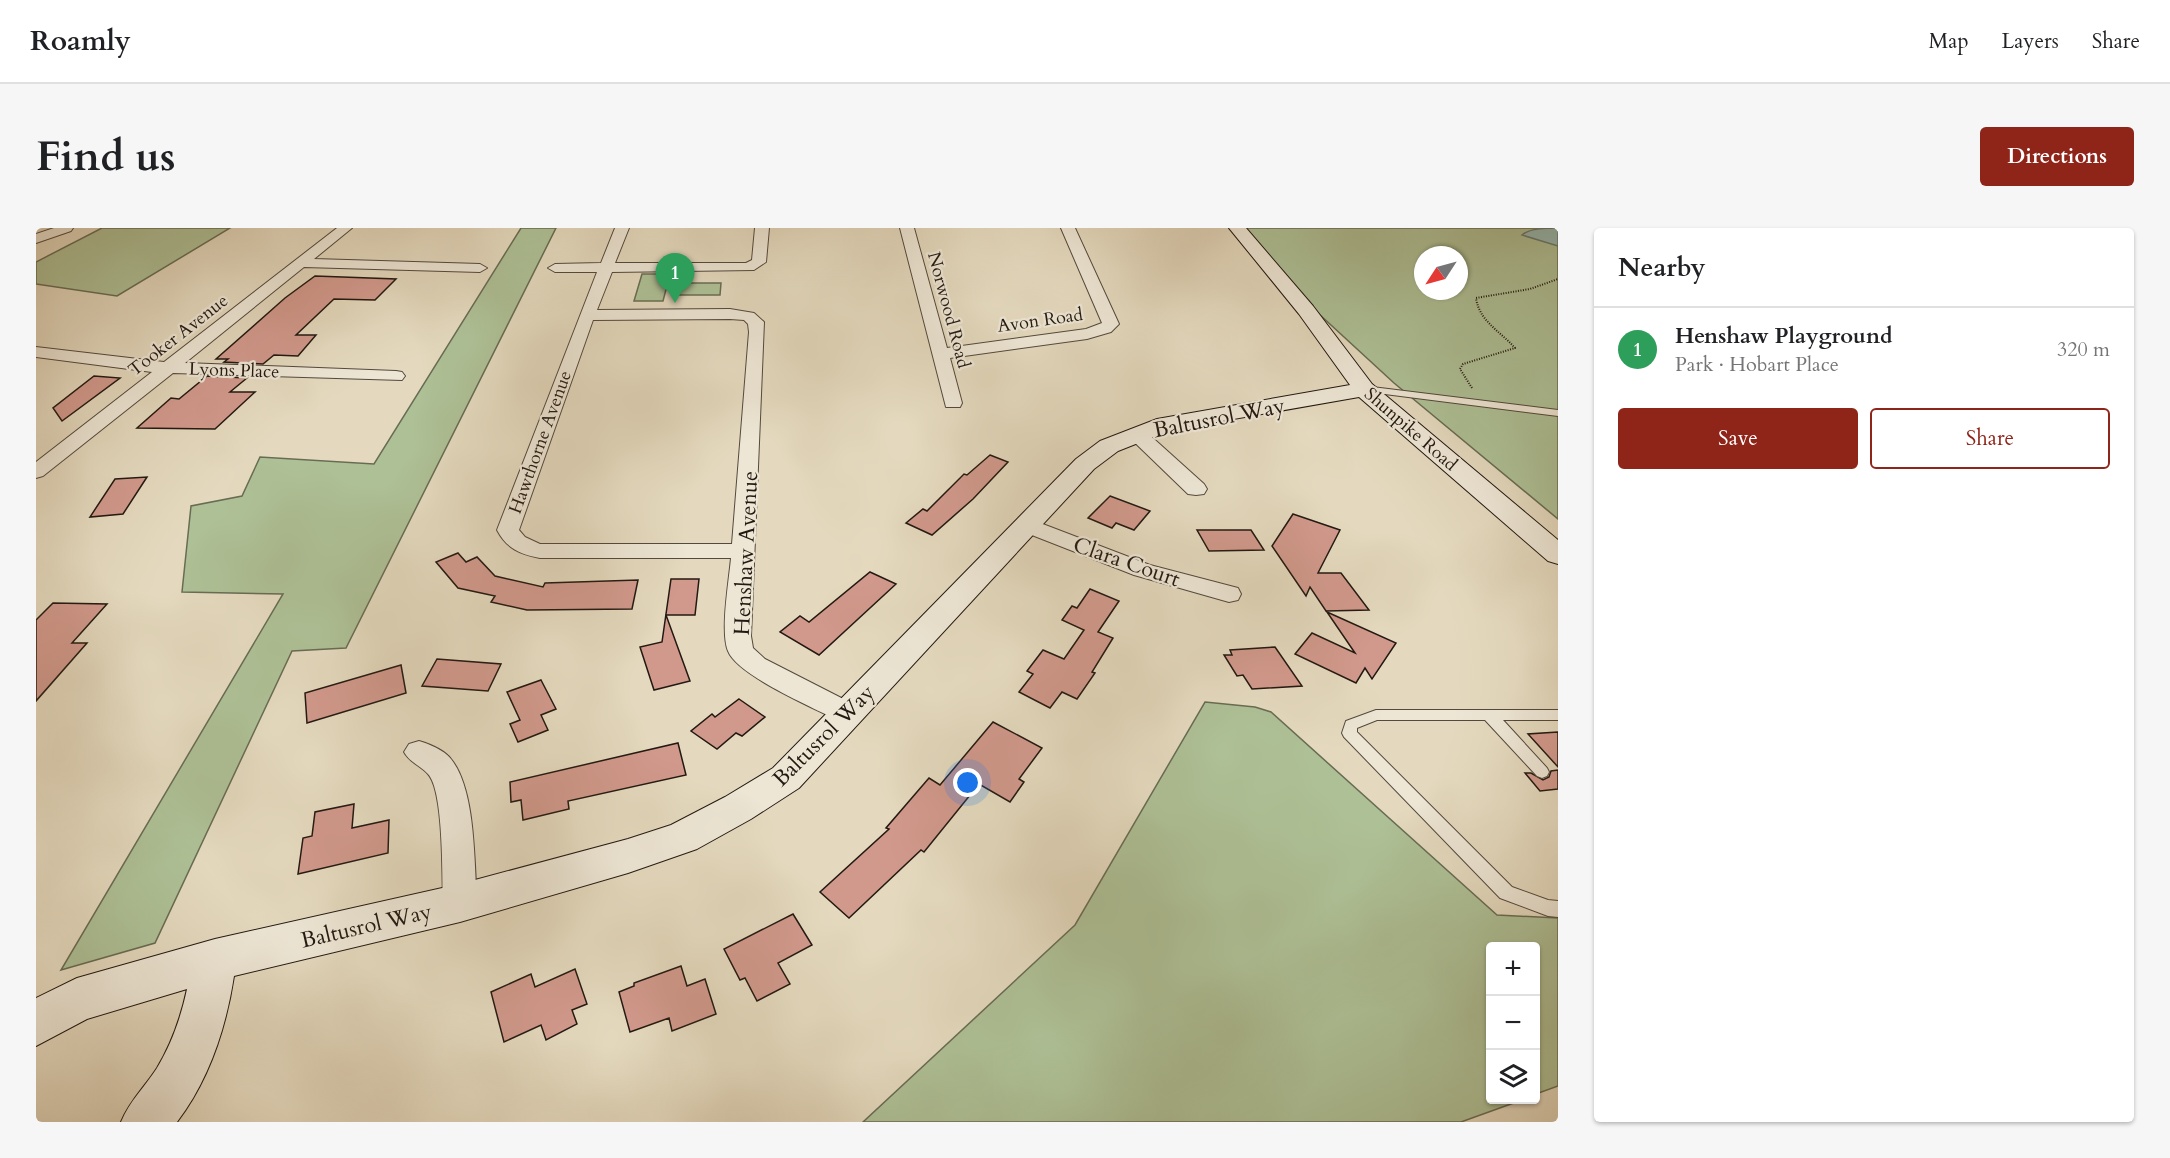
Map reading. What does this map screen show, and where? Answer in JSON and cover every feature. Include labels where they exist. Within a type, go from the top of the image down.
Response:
[{"type":"street","points":[[36,240],[66,228]]},
{"type":"street","name":"Tooker Avenue","points":[[36,472],[345,228]]},
{"type":"street","name":"Hawthorne Avenue","points":[[622,228],[507,530],[513,540],[524,548],[552,552],[743,551]]},
{"type":"street","points":[[555,268],[749,267],[759,262],[762,228]]},
{"type":"street","name":"Norwood Road","points":[[907,228],[953,403]]},
{"type":"street","name":"Avon Road","points":[[940,354],[1087,334],[1105,329],[1111,324],[1068,228]]},
{"type":"street","name":"Shunpike Road","points":[[1237,228],[1306,310],[1364,389],[1558,555]]},
{"type":"street","points":[[300,263],[480,268]]},
{"type":"street","name":"Henshaw Avenue","points":[[587,315],[741,314],[756,322],[738,636],[741,651],[756,666],[847,713]]},
{"type":"street","name":"Lyons Place","points":[[36,352],[168,368],[396,376]]},
{"type":"street","name":"Baltusrol Way","points":[[36,1023],[77,1000],[215,960],[460,903],[628,856],[683,837],[738,808],[786,778],[1085,464],[1109,446],[1165,424],[1364,389]]},
{"type":"street","points":[[1137,434],[1196,489]]},
{"type":"street","name":"Clara Court","points":[[1027,525],[1142,570],[1229,594]]},
{"type":"street","points":[[419,752],[440,766],[453,794],[460,903]]},
{"type":"street","points":[[146,1122],[174,1085],[195,1043],[208,1005],[215,960]]},
{"type":"lane","points":[[1364,389],[1558,413]]},
{"type":"lane","points":[[1558,715],[1376,715],[1351,725],[1349,733],[1506,893],[1548,908],[1558,909]]},
{"type":"lane","points":[[1489,716],[1542,772]]},
{"type":"path","points":[[1482,404],[1460,369],[1462,365],[1472,359],[1515,348],[1484,318],[1476,303],[1476,298],[1530,289],[1558,279]]},
{"type":"green space","points":[[102,228],[230,228],[117,296],[36,284],[36,262]]},
{"type":"green space","points":[[521,228],[556,228],[346,648],[292,651],[155,943],[61,970],[283,594],[182,592],[191,506],[242,496],[260,457],[374,464]]},
{"type":"green space","points":[[1244,228],[1558,228],[1558,519],[1394,383],[1319,314]]},
{"type":"green space","points":[[642,274],[670,274],[663,301],[634,301]]},
{"type":"green space","points":[[681,283],[721,283],[720,295],[679,295]]},
{"type":"green space","points":[[1205,702],[1255,707],[1271,712],[1497,915],[1558,918],[1558,1086],[1540,1093],[1540,942],[1486,942],[1486,1104],[1511,1104],[1461,1122],[863,1122],[1075,925]]},
{"type":"water","points":[[1544,228],[1558,228],[1558,246],[1522,235]]},
{"type":"building","points":[[315,276],[396,279],[375,300],[334,299],[296,335],[316,335],[298,356],[274,355],[263,364],[224,362],[228,359],[216,359],[285,298]]},
{"type":"building","points":[[94,376],[120,378],[62,421],[53,408]]},
{"type":"building","points":[[207,376],[247,378],[230,392],[255,392],[215,429],[137,428],[171,398],[179,399]]},
{"type":"building","points":[[990,455],[1008,462],[973,499],[932,535],[906,523],[923,509],[927,511],[964,474],[967,475]]},
{"type":"building","points":[[147,477],[123,514],[90,517],[115,479]]},
{"type":"building","points":[[1110,496],[1150,511],[1134,530],[1116,523],[1112,528],[1088,518]]},
{"type":"building","points":[[1293,514],[1340,530],[1318,573],[1341,573],[1369,610],[1326,611],[1310,587],[1306,596],[1272,546]]},
{"type":"building","points":[[1197,530],[1251,530],[1264,550],[1209,551]]},
{"type":"building","points":[[458,553],[466,562],[477,557],[495,576],[543,587],[545,583],[638,580],[632,609],[527,610],[491,602],[495,596],[458,588],[436,562]]},
{"type":"building","points":[[870,572],[896,584],[819,655],[780,632],[800,616],[809,622]]},
{"type":"building","points":[[671,579],[699,579],[695,615],[666,615],[690,681],[654,690],[640,647],[662,642]]},
{"type":"building","points":[[1090,589],[1119,601],[1098,632],[1113,638],[1092,672],[1095,673],[1077,699],[1062,692],[1050,708],[1019,692],[1033,674],[1027,671],[1043,650],[1064,659],[1084,630],[1062,620],[1072,606],[1077,608]]},
{"type":"building","points":[[53,603],[107,604],[72,643],[87,643],[36,701],[36,620]]},
{"type":"building","points":[[1327,612],[1396,643],[1372,679],[1365,668],[1356,683],[1295,654],[1312,633],[1355,653]]},
{"type":"building","points":[[1275,647],[1302,686],[1252,689],[1243,675],[1237,676],[1224,655],[1232,655],[1230,650]]},
{"type":"building","points":[[437,659],[501,664],[488,691],[422,686]]},
{"type":"building","points":[[401,665],[406,693],[307,723],[305,693]]},
{"type":"building","points":[[541,680],[556,709],[541,715],[548,730],[518,742],[510,724],[520,720],[507,692]]},
{"type":"building","points":[[739,699],[765,717],[742,736],[736,733],[717,749],[691,731],[712,714],[715,717]]},
{"type":"building","points":[[993,722],[1042,748],[1019,779],[1024,782],[1010,802],[979,784],[924,852],[921,850],[849,918],[820,892],[889,829],[886,828],[929,778],[940,785]]},
{"type":"building","points":[[1558,732],[1558,767],[1528,734]]},
{"type":"building","points":[[678,743],[686,775],[568,801],[569,809],[523,820],[521,800],[511,802],[510,782]]},
{"type":"building","points":[[1558,770],[1558,789],[1540,791],[1525,773],[1531,773],[1543,780],[1549,777],[1551,771]]},
{"type":"building","points":[[354,804],[352,828],[389,820],[388,853],[298,874],[303,838],[312,836],[315,812]]},
{"type":"building","points":[[793,914],[812,945],[778,963],[790,984],[757,1001],[745,978],[740,980],[724,949]]},
{"type":"building","points":[[681,966],[687,986],[705,979],[716,1014],[672,1031],[669,1018],[630,1032],[619,992],[634,986],[634,983]]},
{"type":"building","points":[[575,969],[587,1004],[572,1010],[577,1024],[546,1040],[541,1025],[504,1042],[491,992],[531,974],[535,987]]},
{"type":"place","name":"Henshaw Playground","points":[[675,303]]}]
